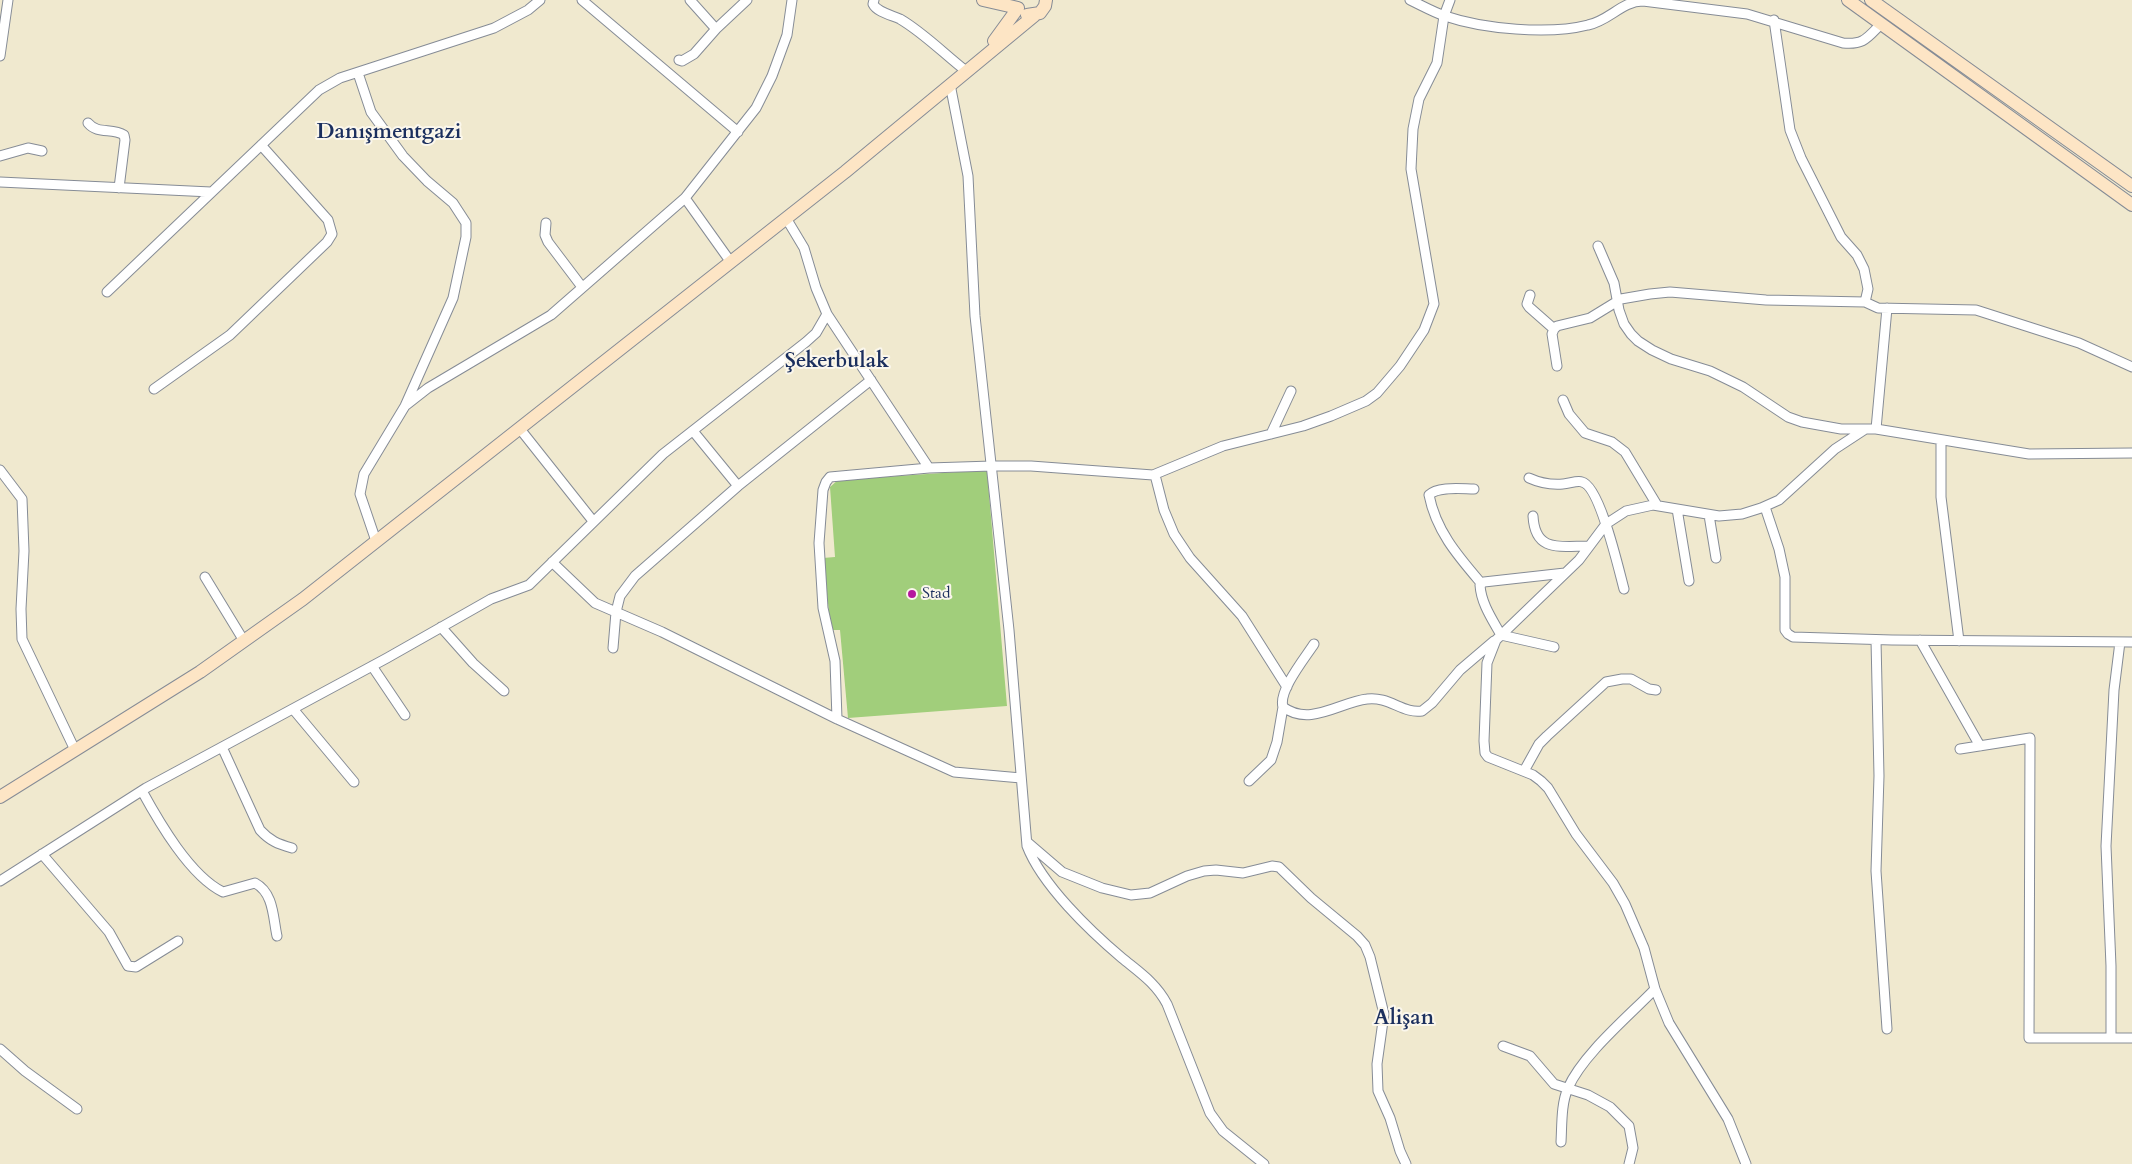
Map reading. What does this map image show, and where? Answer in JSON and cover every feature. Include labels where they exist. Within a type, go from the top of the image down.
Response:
[{"type":"street","points":[[0,56],[8,0]]},
{"type":"street","points":[[107,292],[319,90],[340,78],[494,28],[528,10],[540,0]]},
{"type":"street","points":[[582,0],[738,132]]},
{"type":"street","points":[[690,0],[716,29]]},
{"type":"street","points":[[679,60],[682,61],[694,54],[716,29],[747,0]]},
{"type":"street","points":[[405,406],[428,388],[551,315],[685,198],[756,108],[772,76],[788,35],[792,0]]},
{"type":"street","points":[[874,0],[873,4],[876,9],[900,20],[970,67]]},
{"type":"street","points":[[983,0],[1017,4],[1025,15],[1035,15]]},
{"type":"street","points":[[1410,0],[1444,16],[1505,27],[1540,30],[1563,30],[1597,23],[1630,3],[1643,1],[1737,12],[1774,20],[1843,43],[1853,44],[1860,44],[1881,24]]},
{"type":"street","points":[[836,719],[835,661],[823,608],[819,543],[826,482],[830,477],[929,468],[992,466],[1030,466],[1146,476],[1223,446],[1253,440],[1331,416],[1366,401],[1377,393],[1400,366],[1430,318],[1434,304],[1414,194],[1411,169],[1412,136],[1414,116],[1419,99],[1437,63],[1444,16],[1450,0]]},
{"type":"street","points":[[1848,0],[2132,205]]},
{"type":"street","points":[[1871,0],[2132,186]]},
{"type":"street","points":[[0,797],[200,672],[303,598],[520,429],[730,260],[845,172],[970,67],[1040,13],[1048,2]]},
{"type":"street","points":[[970,67],[1007,25],[1017,4]]},
{"type":"street","points":[[1774,20],[1790,130],[1801,158],[1841,237],[1857,255],[1864,269],[1868,289],[1865,302]]},
{"type":"street","points":[[358,73],[371,112],[376,119],[403,156],[427,181],[453,203],[466,223],[466,237],[453,298],[405,406],[364,474],[360,494],[376,541]]},
{"type":"street","points":[[950,84],[968,176],[976,316],[1009,630],[1027,842],[1030,854],[1074,913],[1092,932],[1158,988],[1167,1004],[1210,1113],[1223,1131],[1264,1164]]},
{"type":"street","points":[[88,123],[96,130],[119,132],[124,135],[119,188]]},
{"type":"street","points":[[154,389],[230,334],[326,242],[332,234],[328,220],[261,145]]},
{"type":"street","points":[[0,156],[28,148],[42,151]]},
{"type":"street","points":[[0,182],[211,192]]},
{"type":"street","points":[[685,198],[730,260]]},
{"type":"street","points":[[786,218],[804,248],[816,288],[828,314],[929,468]]},
{"type":"street","points":[[546,222],[545,234],[548,242],[582,287]]},
{"type":"street","points":[[1598,246],[1614,283],[1617,302],[1624,324],[1630,334],[1652,350],[1671,359],[1710,371],[1743,387],[1788,417],[1802,422],[1841,429],[1876,429],[2029,454],[2132,453]]},
{"type":"street","points":[[1557,366],[1552,334],[1554,329],[1563,324],[1590,318],[1629,296],[1670,292],[1766,300],[1865,302],[1878,308],[1976,310],[2079,342],[2132,367]]},
{"type":"street","points":[[1530,295],[1527,304],[1529,307],[1554,329]]},
{"type":"street","points":[[1876,429],[1887,308]]},
{"type":"street","points":[[0,881],[142,790],[372,666],[491,599],[529,585],[663,454],[806,342],[816,333],[828,314]]},
{"type":"street","points":[[613,648],[616,612],[620,596],[635,576],[738,486],[870,380]]},
{"type":"street","points":[[1271,434],[1291,390]]},
{"type":"street","points":[[1562,400],[1585,433],[1612,442],[1625,452],[1657,505]]},
{"type":"street","points":[[520,429],[593,521]]},
{"type":"street","points":[[1283,707],[1295,714],[1310,714],[1338,708],[1361,700],[1376,698],[1391,702],[1405,709],[1422,711],[1432,703],[1460,670],[1498,638],[1565,573],[1606,524],[1626,511],[1637,507],[1657,505],[1709,515],[1730,516],[1765,507],[1779,500],[1835,449],[1864,430]]},
{"type":"street","points":[[693,431],[738,486]]},
{"type":"street","points":[[1942,440],[1941,497],[1959,641]]},
{"type":"street","points":[[0,470],[22,499],[24,551],[21,609],[22,639],[75,750]]},
{"type":"street","points":[[1155,474],[1164,510],[1174,534],[1190,558],[1242,616],[1287,687]]},
{"type":"street","points":[[1529,478],[1553,484],[1584,482],[1596,496],[1606,524],[1624,589]]},
{"type":"street","points":[[1474,489],[1442,490],[1429,495],[1435,517],[1449,544],[1481,583],[1481,594],[1498,638],[1487,663],[1484,748],[1488,757],[1533,775],[1548,788],[1576,834],[1618,891],[1644,948],[1655,989],[1672,1030],[1728,1119],[1746,1164]]},
{"type":"street","points":[[1765,507],[1786,577],[1785,624],[1788,634],[1803,639],[2132,642]]},
{"type":"street","points":[[1677,509],[1688,581]]},
{"type":"street","points":[[1709,515],[1716,558]]},
{"type":"street","points":[[1533,516],[1534,530],[1542,541],[1556,546],[1589,546]]},
{"type":"street","points":[[552,562],[594,603],[670,636],[836,719],[954,772],[1021,778]]},
{"type":"street","points":[[1481,583],[1565,573]]},
{"type":"street","points":[[205,577],[244,640]]},
{"type":"street","points":[[441,627],[473,663],[504,691]]},
{"type":"street","points":[[1498,638],[1554,647]]},
{"type":"street","points":[[1876,640],[1880,776],[1876,871],[1887,1029]]},
{"type":"street","points":[[1920,640],[1980,746]]},
{"type":"street","points":[[2111,1038],[2106,829],[2114,690],[2120,642]]},
{"type":"street","points":[[1249,781],[1271,760],[1277,742],[1283,707],[1282,698],[1314,644]]},
{"type":"street","points":[[372,666],[405,715]]},
{"type":"street","points":[[1524,771],[1543,740],[1567,720],[1592,693],[1606,682],[1622,678],[1631,679],[1649,689],[1656,690]]},
{"type":"street","points":[[293,709],[354,782]]},
{"type":"street","points":[[1960,749],[2030,738],[2029,1038],[2132,1038]]},
{"type":"street","points":[[222,747],[260,830],[267,838],[292,848]]},
{"type":"street","points":[[142,790],[166,833],[198,872],[214,888],[223,892],[255,883],[264,888],[269,897],[277,936]]},
{"type":"street","points":[[1027,842],[1062,872],[1102,888],[1131,895],[1150,894],[1186,876],[1204,871],[1216,870],[1243,873],[1272,866],[1279,867],[1365,945],[1370,957],[1384,1014],[1377,1064],[1378,1091],[1390,1118],[1406,1164]]},
{"type":"street","points":[[42,854],[109,932],[128,966],[136,967],[178,941]]},
{"type":"street","points":[[1561,1142],[1568,1088],[1579,1069],[1655,989]]},
{"type":"street","points":[[1503,1046],[1526,1053],[1554,1084],[1599,1100],[1629,1126],[1633,1148],[1629,1164]]},
{"type":"street","points":[[0,1049],[25,1071],[77,1109]]},
{"type":"green space","name":"Stad","points":[[987,470],[1007,706],[848,718],[840,630],[831,630],[823,558],[835,557],[830,487],[838,480]]},
{"type":"place","name":"Stad","points":[[912,594]]},
{"type":"district","name":"Danışmentgazi","points":[[389,133]]},
{"type":"district","name":"Şekerbulak","points":[[837,362]]},
{"type":"district","name":"Alişan","points":[[1404,1019]]}]
